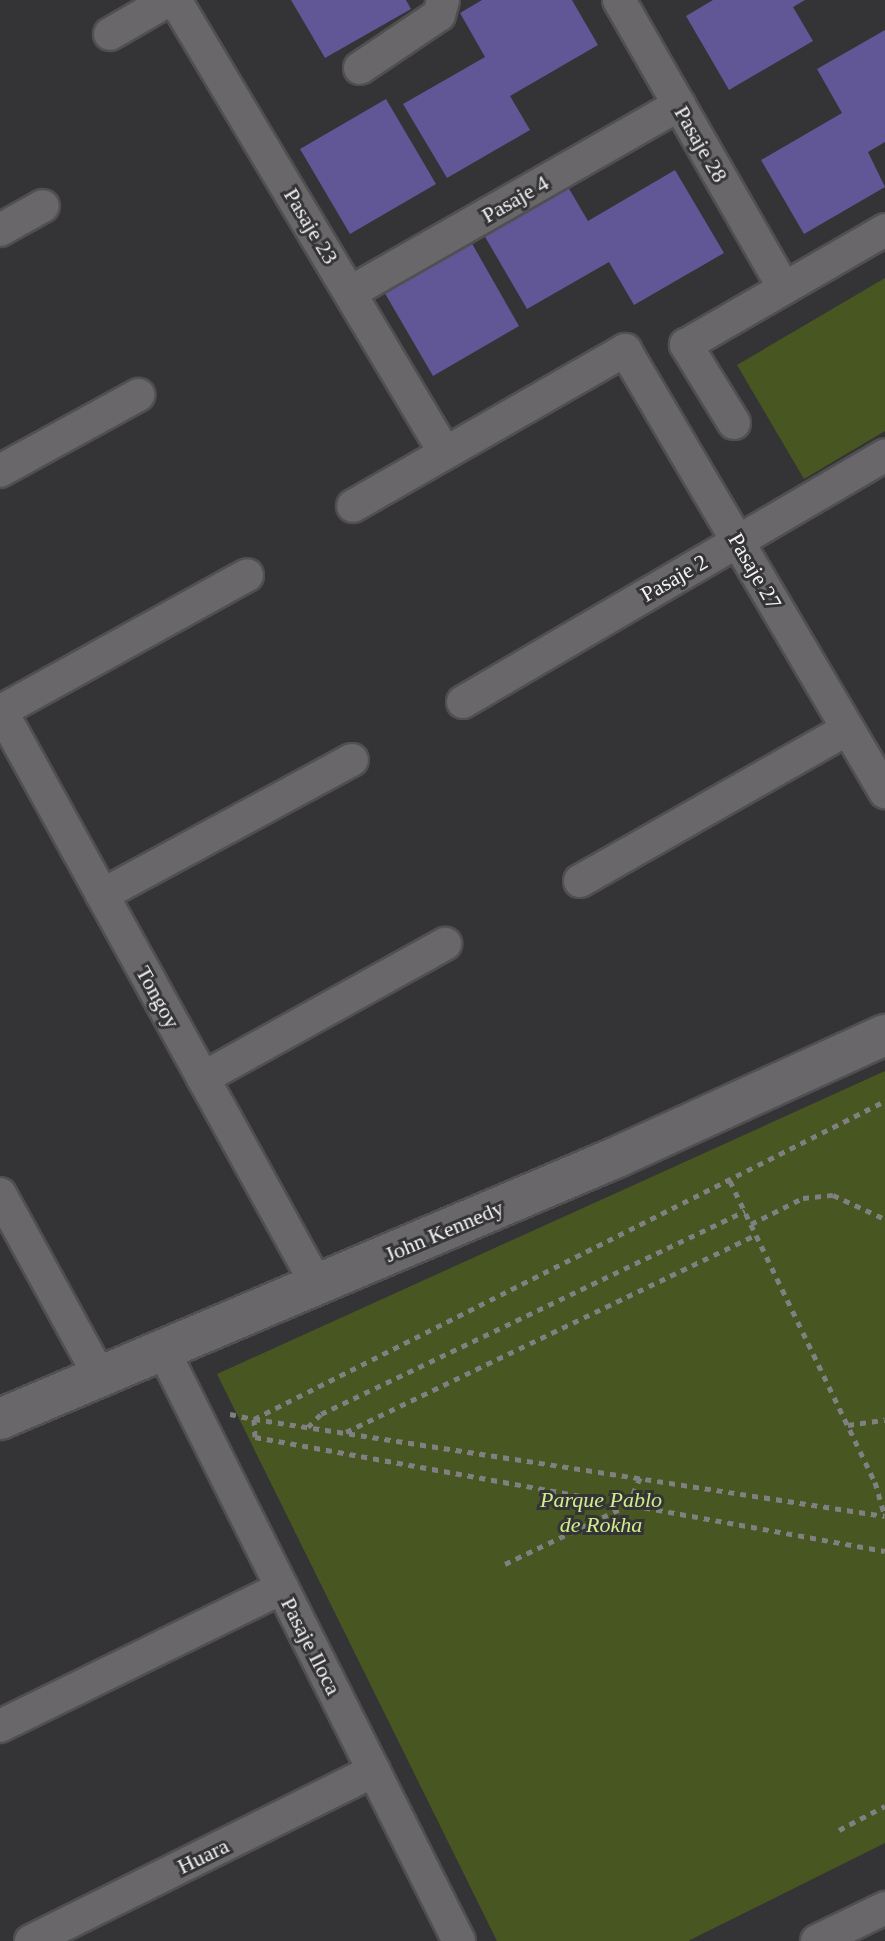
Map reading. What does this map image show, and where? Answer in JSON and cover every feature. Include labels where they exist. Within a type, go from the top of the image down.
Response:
[{"type":"street","points":[[110,34],[169,0]]},
{"type":"street","name":"Pasaje 23","points":[[175,0],[445,453]]},
{"type":"street","points":[[360,68],[439,15],[443,0]]},
{"type":"street","name":"Pasaje 28","points":[[619,0],[784,288]]},
{"type":"street","name":"Pasaje 4","points":[[351,292],[679,105]]},
{"type":"street","points":[[0,230],[43,206]]},
{"type":"street","points":[[734,423],[686,345],[885,230]]},
{"type":"street","name":"Pasaje 27","points":[[445,453],[625,350],[885,792]]},
{"type":"street","points":[[0,471],[138,395]]},
{"type":"street","points":[[353,506],[445,453]]},
{"type":"street","name":"Pasaje 2","points":[[463,702],[885,455]]},
{"type":"street","points":[[1,710],[247,575]]},
{"type":"street","name":"Tongoy","points":[[1,710],[317,1285]]},
{"type":"street","points":[[580,881],[848,729]]},
{"type":"street","points":[[102,895],[352,760]]},
{"type":"street","points":[[203,1078],[445,944]]},
{"type":"street","name":"John Kennedy","points":[[0,1419],[677,1131],[885,1035]]},
{"type":"street","points":[[0,1194],[100,1377]]},
{"type":"street","name":"Pasaje Iloca","points":[[163,1350],[459,1941]]},
{"type":"street","points":[[0,1726],[282,1588]]},
{"type":"street","name":"Huara","points":[[31,1941],[374,1771]]},
{"type":"street","points":[[817,1941],[885,1908]]},
{"type":"path","points":[[254,1419],[885,1101]]},
{"type":"path","points":[[190,1404],[254,1419],[885,1516],[875,1482],[730,1181]]},
{"type":"path","points":[[751,1224],[803,1198],[833,1195],[885,1219]]},
{"type":"path","points":[[308,1427],[321,1414],[745,1211]]},
{"type":"path","points":[[344,1433],[756,1235]]},
{"type":"path","points":[[254,1419],[255,1437],[885,1551]]},
{"type":"path","points":[[848,1425],[885,1420]]},
{"type":"path","points":[[505,1564],[628,1505],[640,1478]]},
{"type":"path","points":[[839,1830],[885,1806]]},
{"type":"green space","points":[[885,278],[885,431],[804,479],[737,365]]},
{"type":"green space","name":"Parque Pablo de Rokha","points":[[885,1071],[885,1843],[688,1941],[497,1941],[217,1374]]},
{"type":"building","points":[[291,0],[406,0],[411,9],[325,58]]},
{"type":"building","points":[[482,0],[572,0],[598,45],[510,96],[530,130],[447,178],[403,104],[485,57],[460,13]]},
{"type":"building","points":[[713,0],[805,0],[793,7],[813,41],[729,90],[686,16]]},
{"type":"building","points":[[885,30],[885,142],[868,152],[885,187],[804,234],[761,160],[842,113],[817,69]]},
{"type":"building","points":[[386,99],[436,184],[350,234],[300,149]]},
{"type":"building","points":[[675,170],[724,253],[634,305],[609,262],[527,309],[484,235],[568,187],[588,221]]},
{"type":"building","points":[[470,240],[519,326],[433,376],[383,290]]}]
